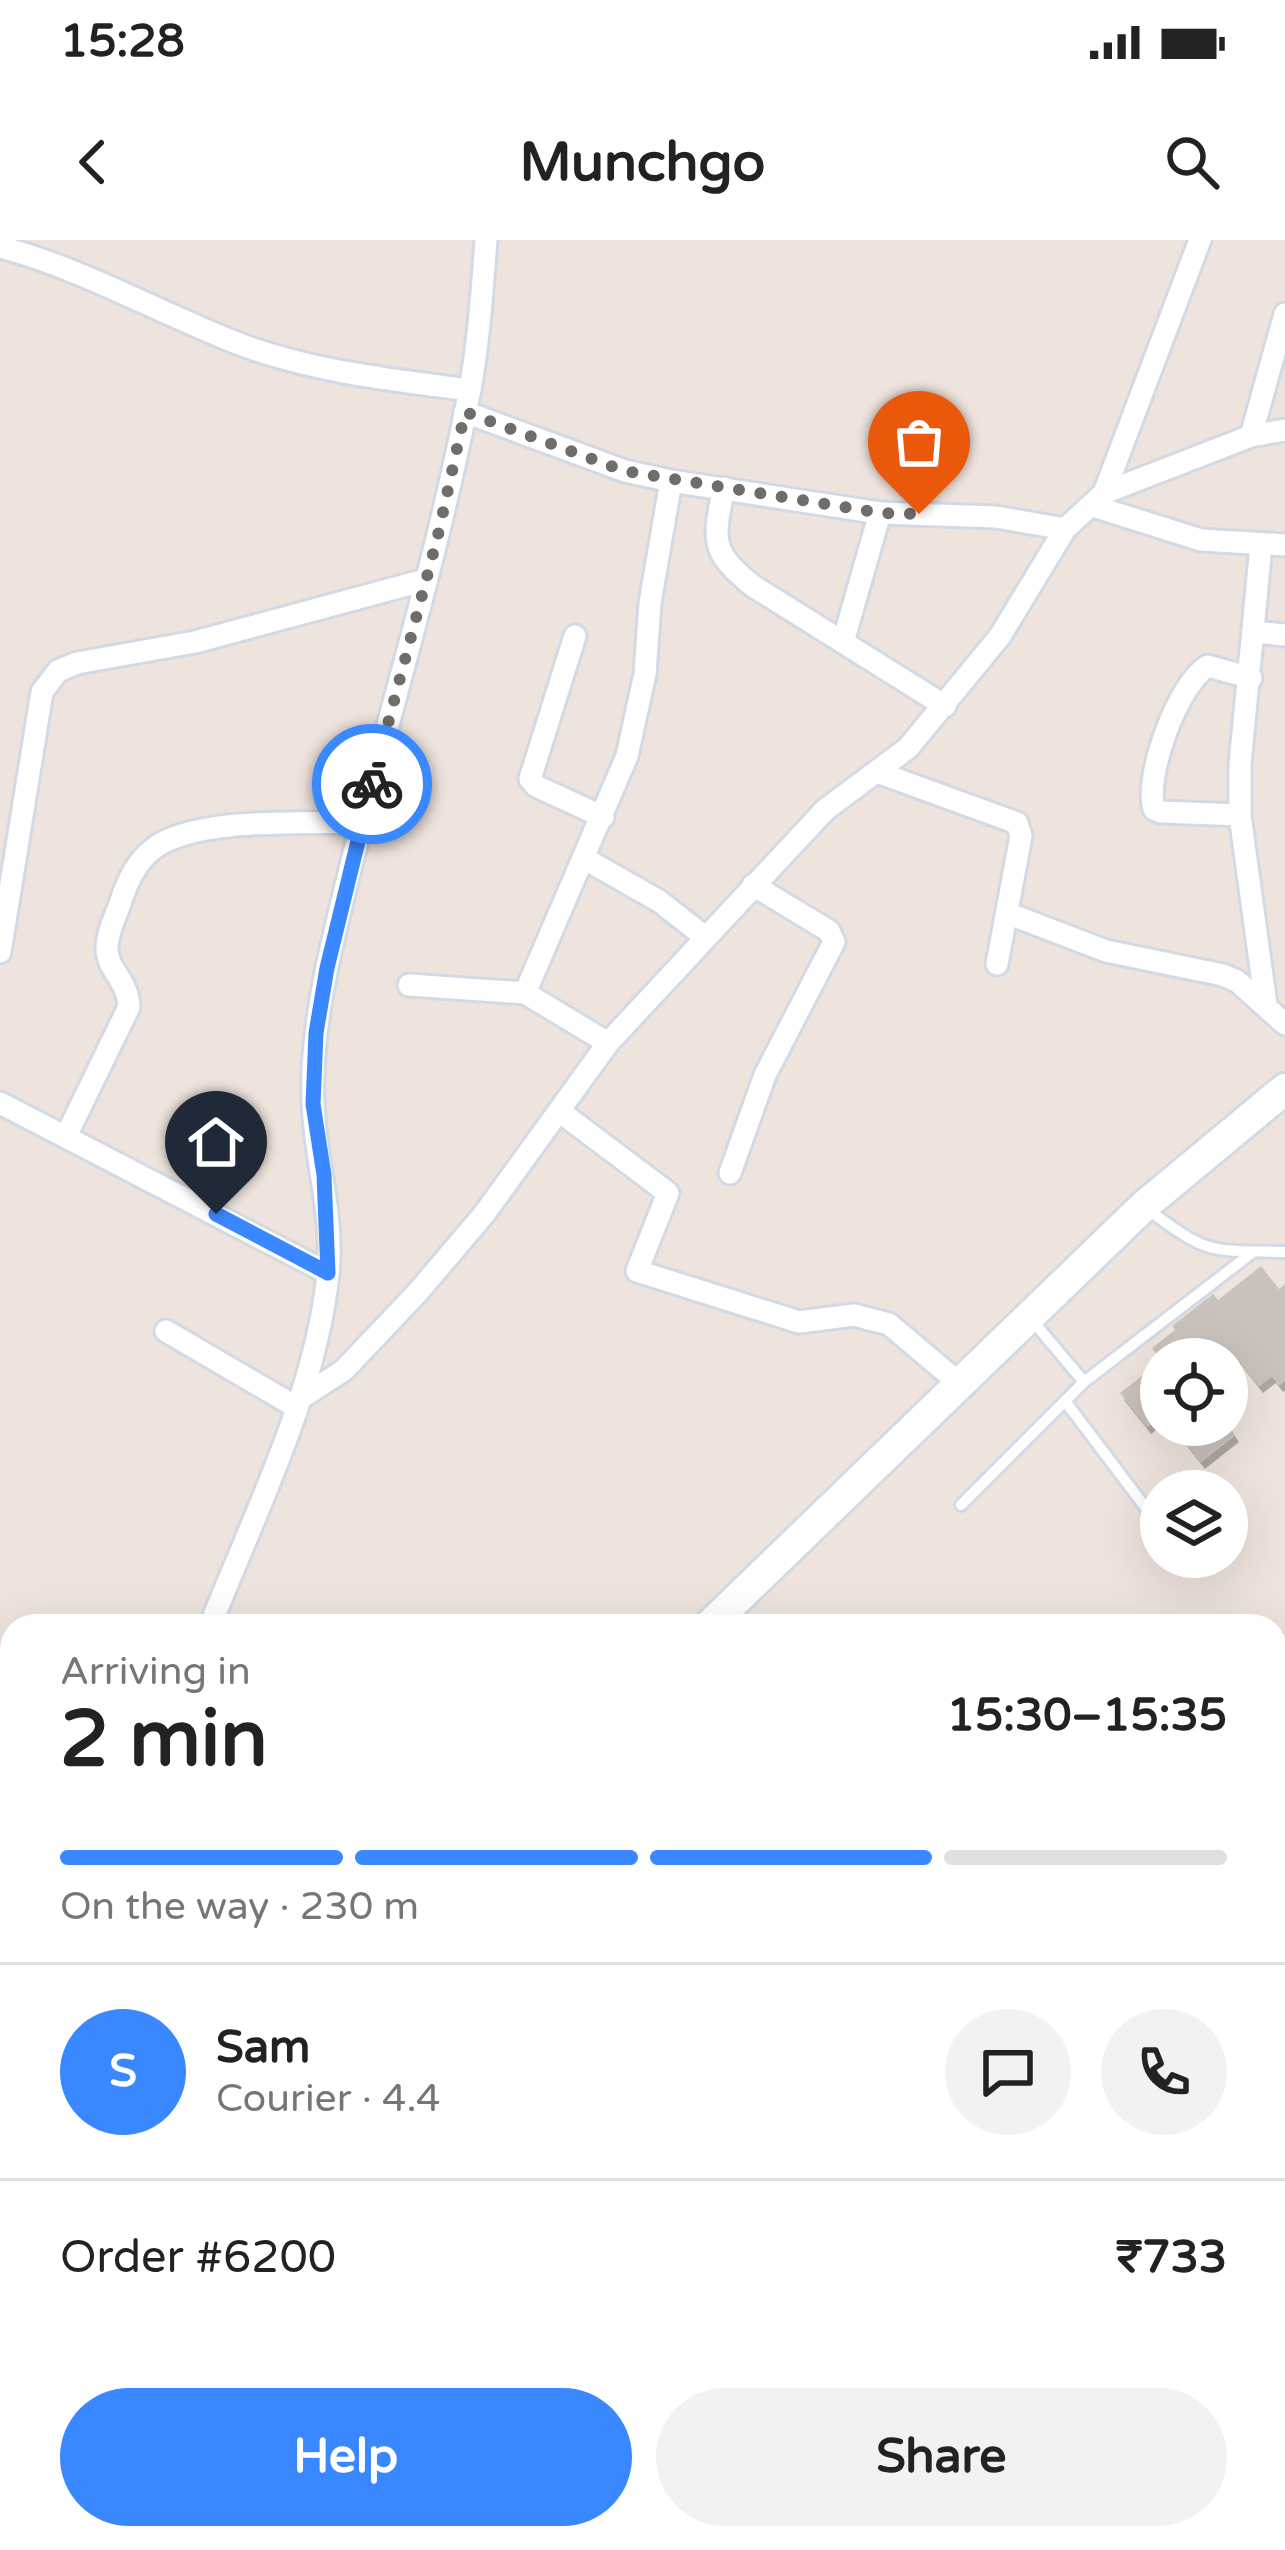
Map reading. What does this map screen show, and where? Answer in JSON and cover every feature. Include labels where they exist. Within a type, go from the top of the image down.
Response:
[{"type":"street","points":[[215,1614],[297,1404],[319,1334],[328,1273],[328,1218],[313,1104],[316,1033],[363,822],[468,401],[486,240]]},
{"type":"street","points":[[1098,499],[1200,240]]},
{"type":"street","points":[[0,247],[92,280],[242,345],[468,401],[625,471],[880,513],[996,518],[1065,529]]},
{"type":"street","points":[[1251,436],[1285,314]]},
{"type":"street","points":[[297,1404],[344,1370],[418,1292],[484,1213],[608,1043],[753,885],[825,810],[908,748],[945,706],[1000,636],[1065,529],[1098,499],[1251,436],[1285,430]]},
{"type":"street","points":[[525,993],[627,756],[645,674],[650,603],[671,481]]},
{"type":"street","points":[[724,488],[715,531],[718,552],[726,565],[945,706]]},
{"type":"street","points":[[1098,499],[1201,540],[1285,545]]},
{"type":"street","points":[[843,642],[880,513]]},
{"type":"street","points":[[1262,546],[1240,764],[1240,815],[1266,1005]]},
{"type":"street","points":[[0,952],[42,692],[58,671],[77,663],[273,623],[425,580]]},
{"type":"street","points":[[1255,632],[1285,635]]},
{"type":"street","points":[[575,636],[530,779],[603,818]]},
{"type":"street","points":[[1240,815],[1161,812],[1154,809],[1150,795],[1171,717],[1191,680],[1208,666],[1251,678]]},
{"type":"street","points":[[877,772],[1017,823],[1021,836],[997,964]]},
{"type":"street","points":[[66,1136],[129,1007],[128,989],[109,962],[106,944],[125,888],[151,850],[166,841],[221,826],[363,822]]},
{"type":"street","points":[[585,859],[659,901],[705,937]]},
{"type":"street","points":[[730,1173],[766,1075],[834,942],[829,931],[753,885]]},
{"type":"street","points":[[1006,913],[1106,951],[1223,975],[1285,1024]]},
{"type":"street","points":[[409,985],[525,993],[608,1043]]},
{"type":"street","points":[[721,1614],[1144,1205],[1285,1089]]},
{"type":"street","points":[[0,1103],[328,1273]]},
{"type":"street","points":[[559,1111],[668,1193],[637,1271],[799,1322],[854,1316],[889,1324],[959,1384]]},
{"type":"street","points":[[166,1331],[297,1404]]},
{"type":"lane","points":[[1144,1205],[1194,1244],[1218,1253],[1285,1252]]},
{"type":"lane","points":[[961,1505],[1084,1382],[1253,1252]]},
{"type":"lane","points":[[1029,1317],[1084,1382]]},
{"type":"lane","points":[[1065,1401],[1140,1500]]},
{"type":"building","points":[[1261,1266],[1279,1289],[1285,1284],[1285,1381],[1279,1385],[1272,1376],[1259,1386],[1248,1372],[1248,1338],[1165,1338],[1175,1330],[1172,1326],[1213,1294],[1218,1300]]},
{"type":"building","points":[[1140,1377],[1140,1418],[1120,1393]]},
{"type":"building","points":[[1188,1446],[1221,1446],[1201,1462]]},
{"type":"way so far","points":[[372,784],[438,535],[465,412],[625,471],[880,513],[919,514]]},
{"type":"route","points":[[216,1214],[328,1273],[330,1239],[313,1104],[316,1033],[372,784]]}]
